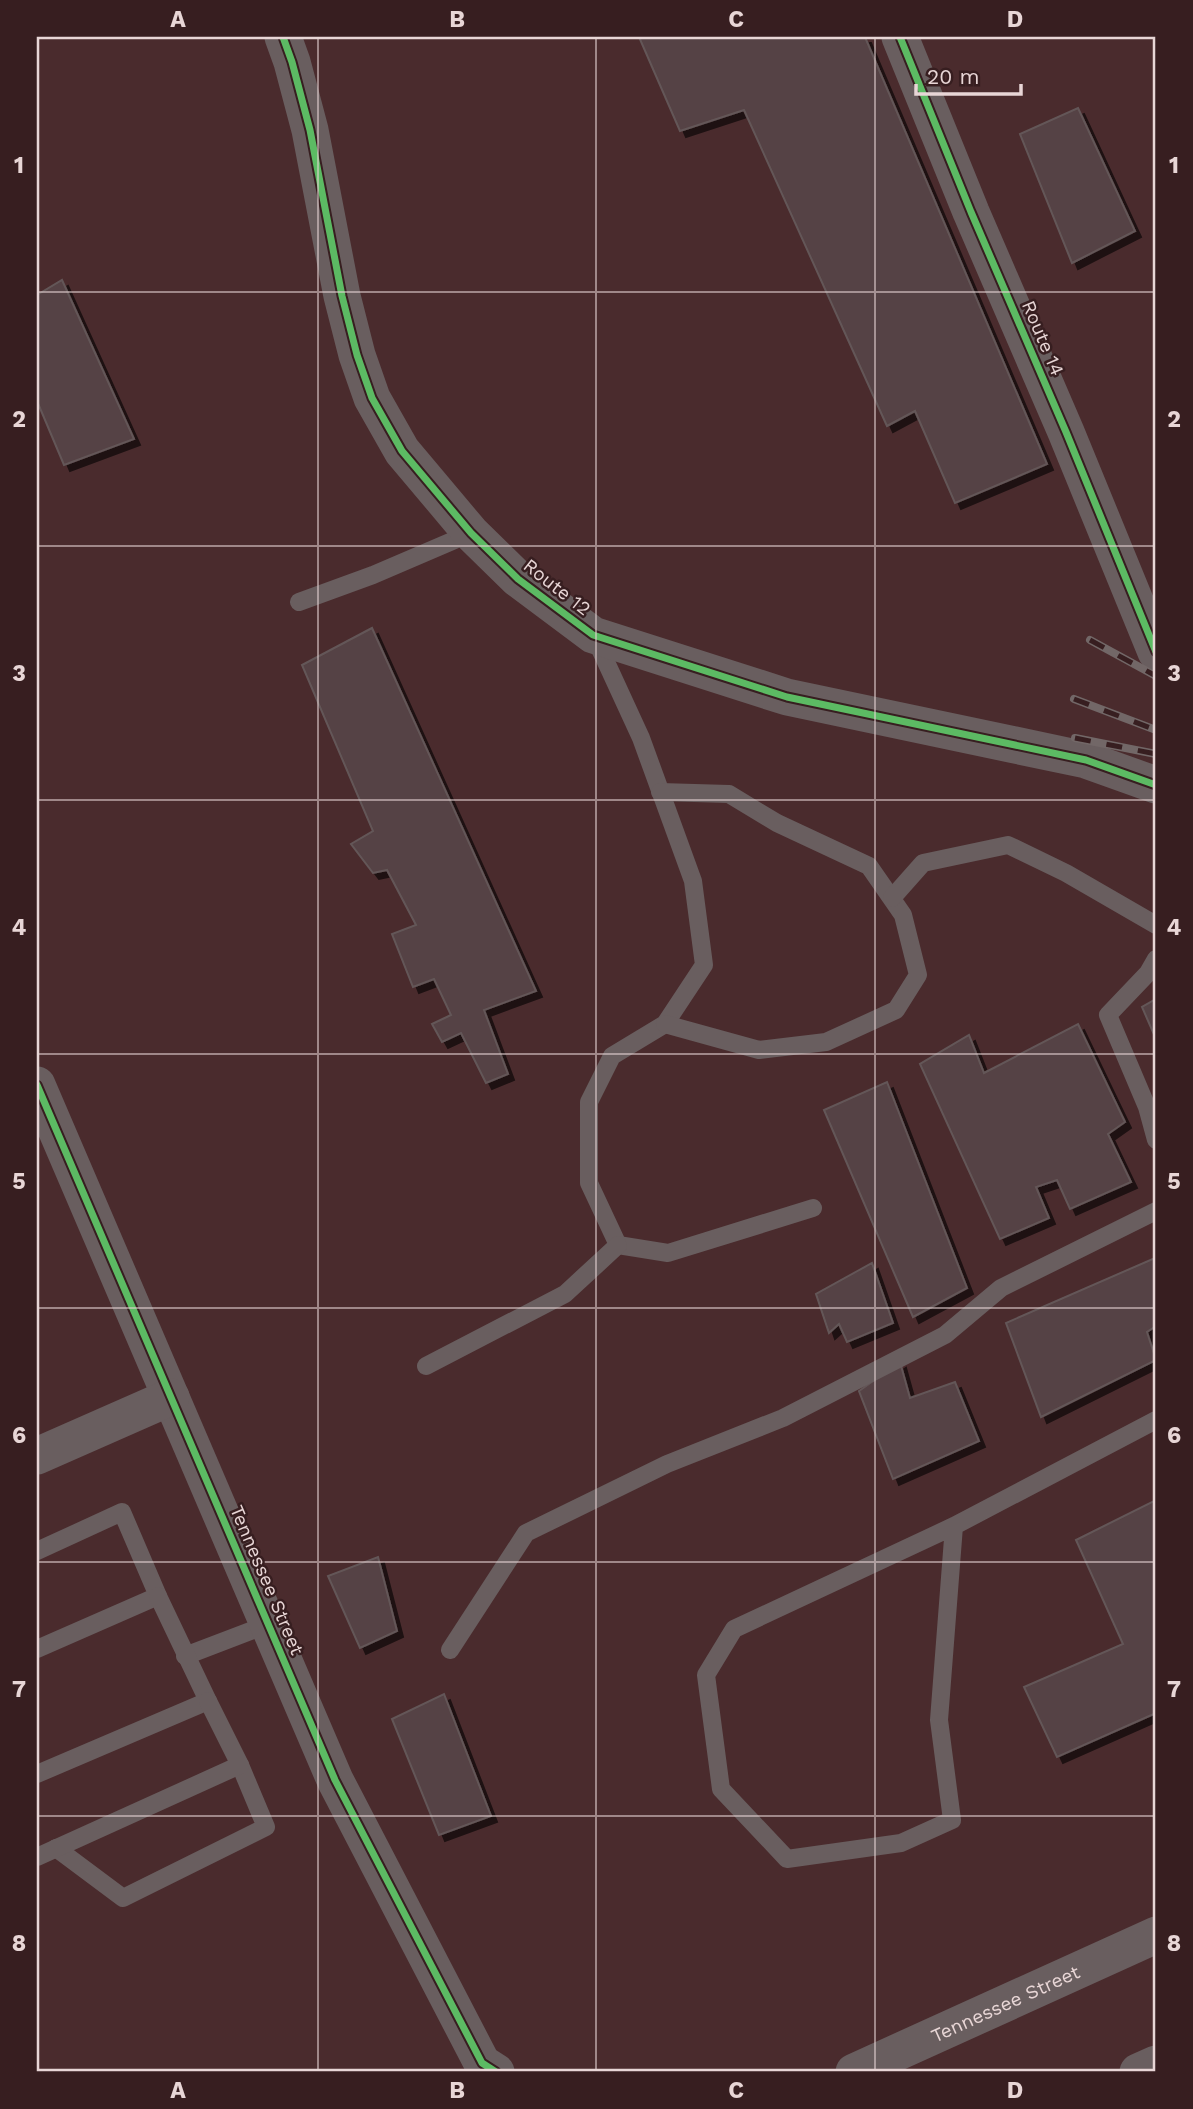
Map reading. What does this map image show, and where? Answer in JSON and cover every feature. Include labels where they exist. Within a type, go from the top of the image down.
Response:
[{"type":"street","name":"Route 12","points":[[283,37],[310,130],[342,296],[357,355],[372,398],[402,451],[471,533],[518,579],[593,635],[788,696],[1086,760],[1156,785]]},
{"type":"street","name":"Route 14","points":[[900,37],[971,212],[1072,444],[1156,652]]},
{"type":"street","name":"Tennessee Street","points":[[37,1085],[335,1780],[482,2063],[496,2072]]},
{"type":"street","points":[[37,1456],[171,1397]]},
{"type":"street","name":"Tennessee Street","points":[[855,2072],[1156,1935]]},
{"type":"street","points":[[1138,2072],[1156,2064]]},
{"type":"lane","points":[[299,602],[373,575],[471,533]]},
{"type":"lane","points":[[593,635],[641,738],[693,881],[704,965],[665,1024],[612,1056],[589,1102],[589,1183],[618,1245]]},
{"type":"lane","points":[[660,792],[729,794],[777,823],[869,866],[903,915],[918,975],[896,1010],[826,1042],[759,1050],[665,1024]]},
{"type":"lane","points":[[891,898],[923,863],[1008,845],[1066,873],[1156,925]]},
{"type":"lane","points":[[1156,959],[1147,973],[1108,1015],[1147,1107],[1156,1140]]},
{"type":"lane","points":[[618,1245],[668,1253],[813,1208]]},
{"type":"lane","points":[[450,1650],[526,1533],[667,1464],[783,1418],[945,1335],[1001,1288],[1156,1210]]},
{"type":"lane","points":[[426,1366],[565,1294],[618,1245]]},
{"type":"lane","points":[[954,1526],[939,1720],[952,1820],[901,1843],[787,1859],[721,1789],[706,1675],[734,1629],[954,1526],[1156,1420]]},
{"type":"lane","points":[[37,1551],[122,1513],[185,1656],[240,1765],[266,1827],[123,1898],[56,1848]]},
{"type":"lane","points":[[37,1649],[158,1596]]},
{"type":"lane","points":[[185,1656],[269,1624]]},
{"type":"lane","points":[[37,1774],[208,1701]]},
{"type":"lane","points":[[37,1857],[240,1765]]},
{"type":"shaded area","points":[[37,37],[1156,37],[1156,2072],[37,2072]]},
{"type":"building","points":[[639,37],[865,37],[1047,464],[955,503],[915,411],[887,426],[744,110],[680,131]]},
{"type":"building","points":[[1078,108],[1135,231],[1072,263],[1020,134]]},
{"type":"building","points":[[62,280],[134,439],[64,465],[37,401],[37,295]]},
{"type":"building","points":[[372,628],[536,991],[484,1010],[508,1074],[486,1083],[461,1033],[442,1042],[432,1024],[451,1015],[434,979],[413,987],[392,934],[416,925],[387,870],[373,873],[351,844],[373,831],[302,665]]},
{"type":"building","points":[[1156,999],[1156,1039],[1142,1007]]},
{"type":"building","points":[[1078,1024],[1125,1122],[1108,1134],[1131,1182],[1070,1209],[1057,1180],[1036,1187],[1049,1218],[1000,1239],[920,1064],[969,1035],[984,1073]]},
{"type":"building","points":[[887,1082],[967,1288],[913,1317],[824,1110]]},
{"type":"building","points":[[1155,1258],[1156,1326],[1147,1332],[1156,1360],[1041,1417],[1006,1323]]},
{"type":"building","points":[[872,1263],[893,1323],[847,1342],[839,1324],[829,1333],[816,1294]]},
{"type":"building","points":[[900,1362],[910,1398],[955,1382],[979,1441],[893,1479],[859,1391]]},
{"type":"building","points":[[1156,1500],[1156,1713],[1057,1757],[1024,1687],[1123,1644],[1076,1540]]},
{"type":"building","points":[[378,1557],[397,1631],[360,1648],[328,1576]]},
{"type":"building","points":[[444,1694],[491,1816],[439,1835],[392,1719]]},
{"type":"railway","points":[[1090,640],[1156,676]]},
{"type":"railway","points":[[1074,699],[1156,730]]},
{"type":"railway","points":[[1075,738],[1156,754]]},
{"type":"cycle path","points":[[283,37],[310,130],[342,296],[357,355],[372,398],[402,451],[471,533],[518,579],[593,635],[787,697],[1086,760],[1156,785]]},
{"type":"cycle path","points":[[900,37],[1156,652]]},
{"type":"cycle path","points":[[37,1085],[335,1780],[482,2063],[496,2072]]}]
